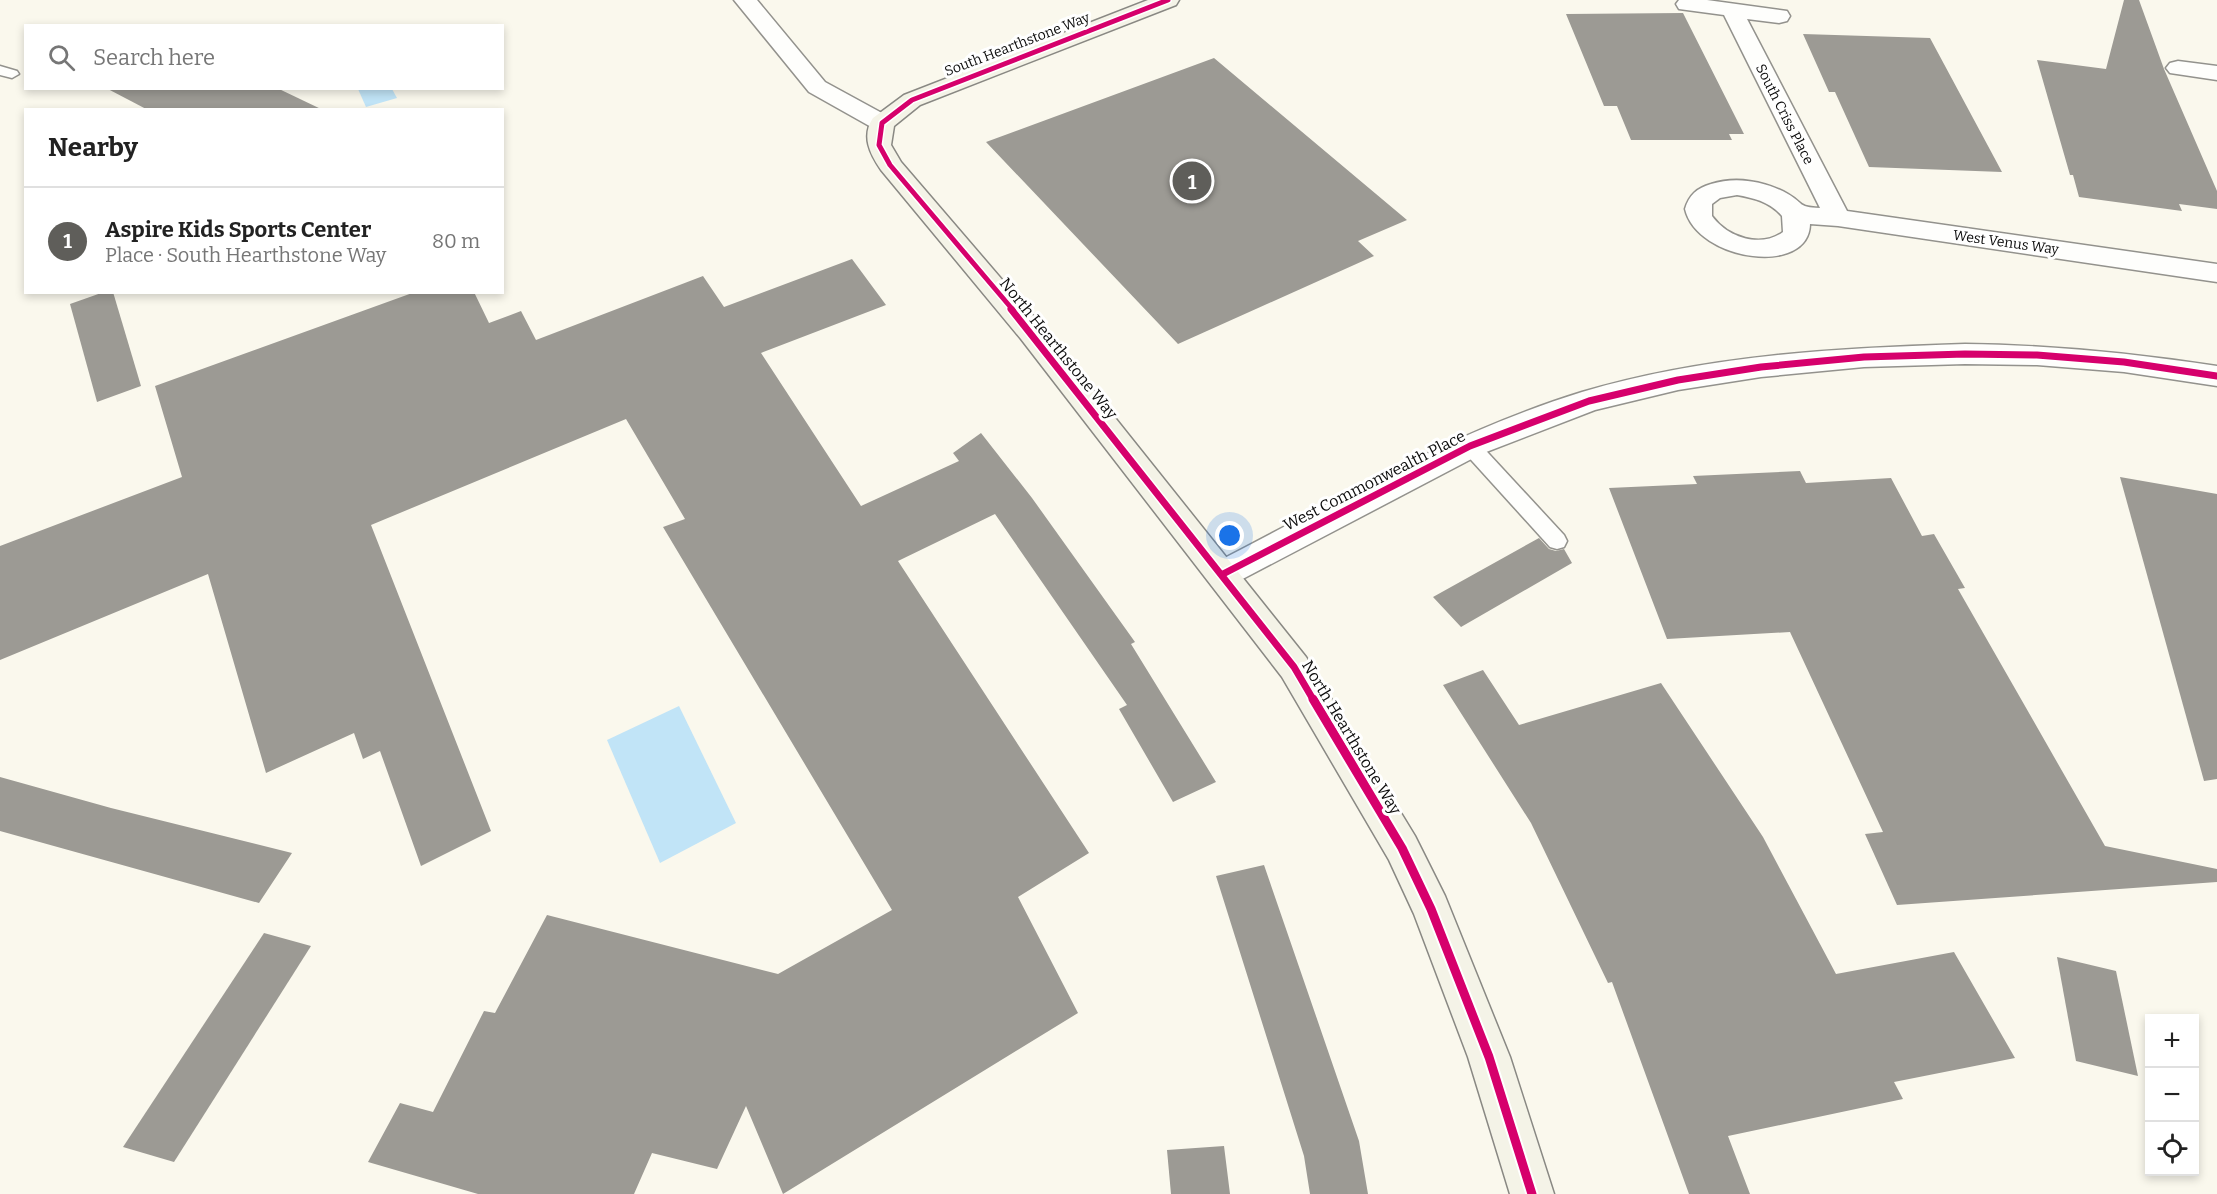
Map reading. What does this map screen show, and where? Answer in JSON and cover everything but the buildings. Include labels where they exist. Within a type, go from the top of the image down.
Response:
[{"type":"street","points":[[745,0],[817,87],[882,123]]},
{"type":"street","name":"South Hearthstone Way","points":[[882,123],[896,110],[917,98],[1168,0]]},
{"type":"street","points":[[1687,4],[1779,16]]},
{"type":"street","name":"South Criss Place","points":[[1732,10],[1838,218]]},
{"type":"street","points":[[2178,68],[2217,73]]},
{"type":"street","name":"North Hearthstone Way","points":[[882,123],[879,145],[890,165],[1031,332],[1294,667],[1402,848],[1431,909],[1489,1058],[1532,1194]]},
{"type":"street","name":"West Venus Way","points":[[1795,215],[1838,218],[2217,273]]},
{"type":"street","name":"West Commonwealth Place","points":[[1223,574],[1470,446],[1589,401],[1678,380],[1841,359],[1965,354],[2037,355],[2124,362],[2217,376]]},
{"type":"lane","points":[[1470,446],[1557,541]]},
{"type":"water","points":[[358,90],[393,90],[397,98],[366,107]]},
{"type":"water","points":[[679,706],[736,823],[660,863],[607,740]]},
{"type":"cycle path","points":[[1168,0],[912,100],[882,123],[879,145],[890,165],[1031,332],[1294,667],[1402,848],[1431,909],[1489,1057],[1532,1194]]},
{"type":"cycle path","points":[[1223,574],[1470,446],[1589,401],[1678,380],[1761,367],[1864,357],[1965,354],[2037,355],[2124,362],[2217,376]]},
{"type":"place","name":"Aspire Kids Sports Center","points":[[1192,181]]}]
